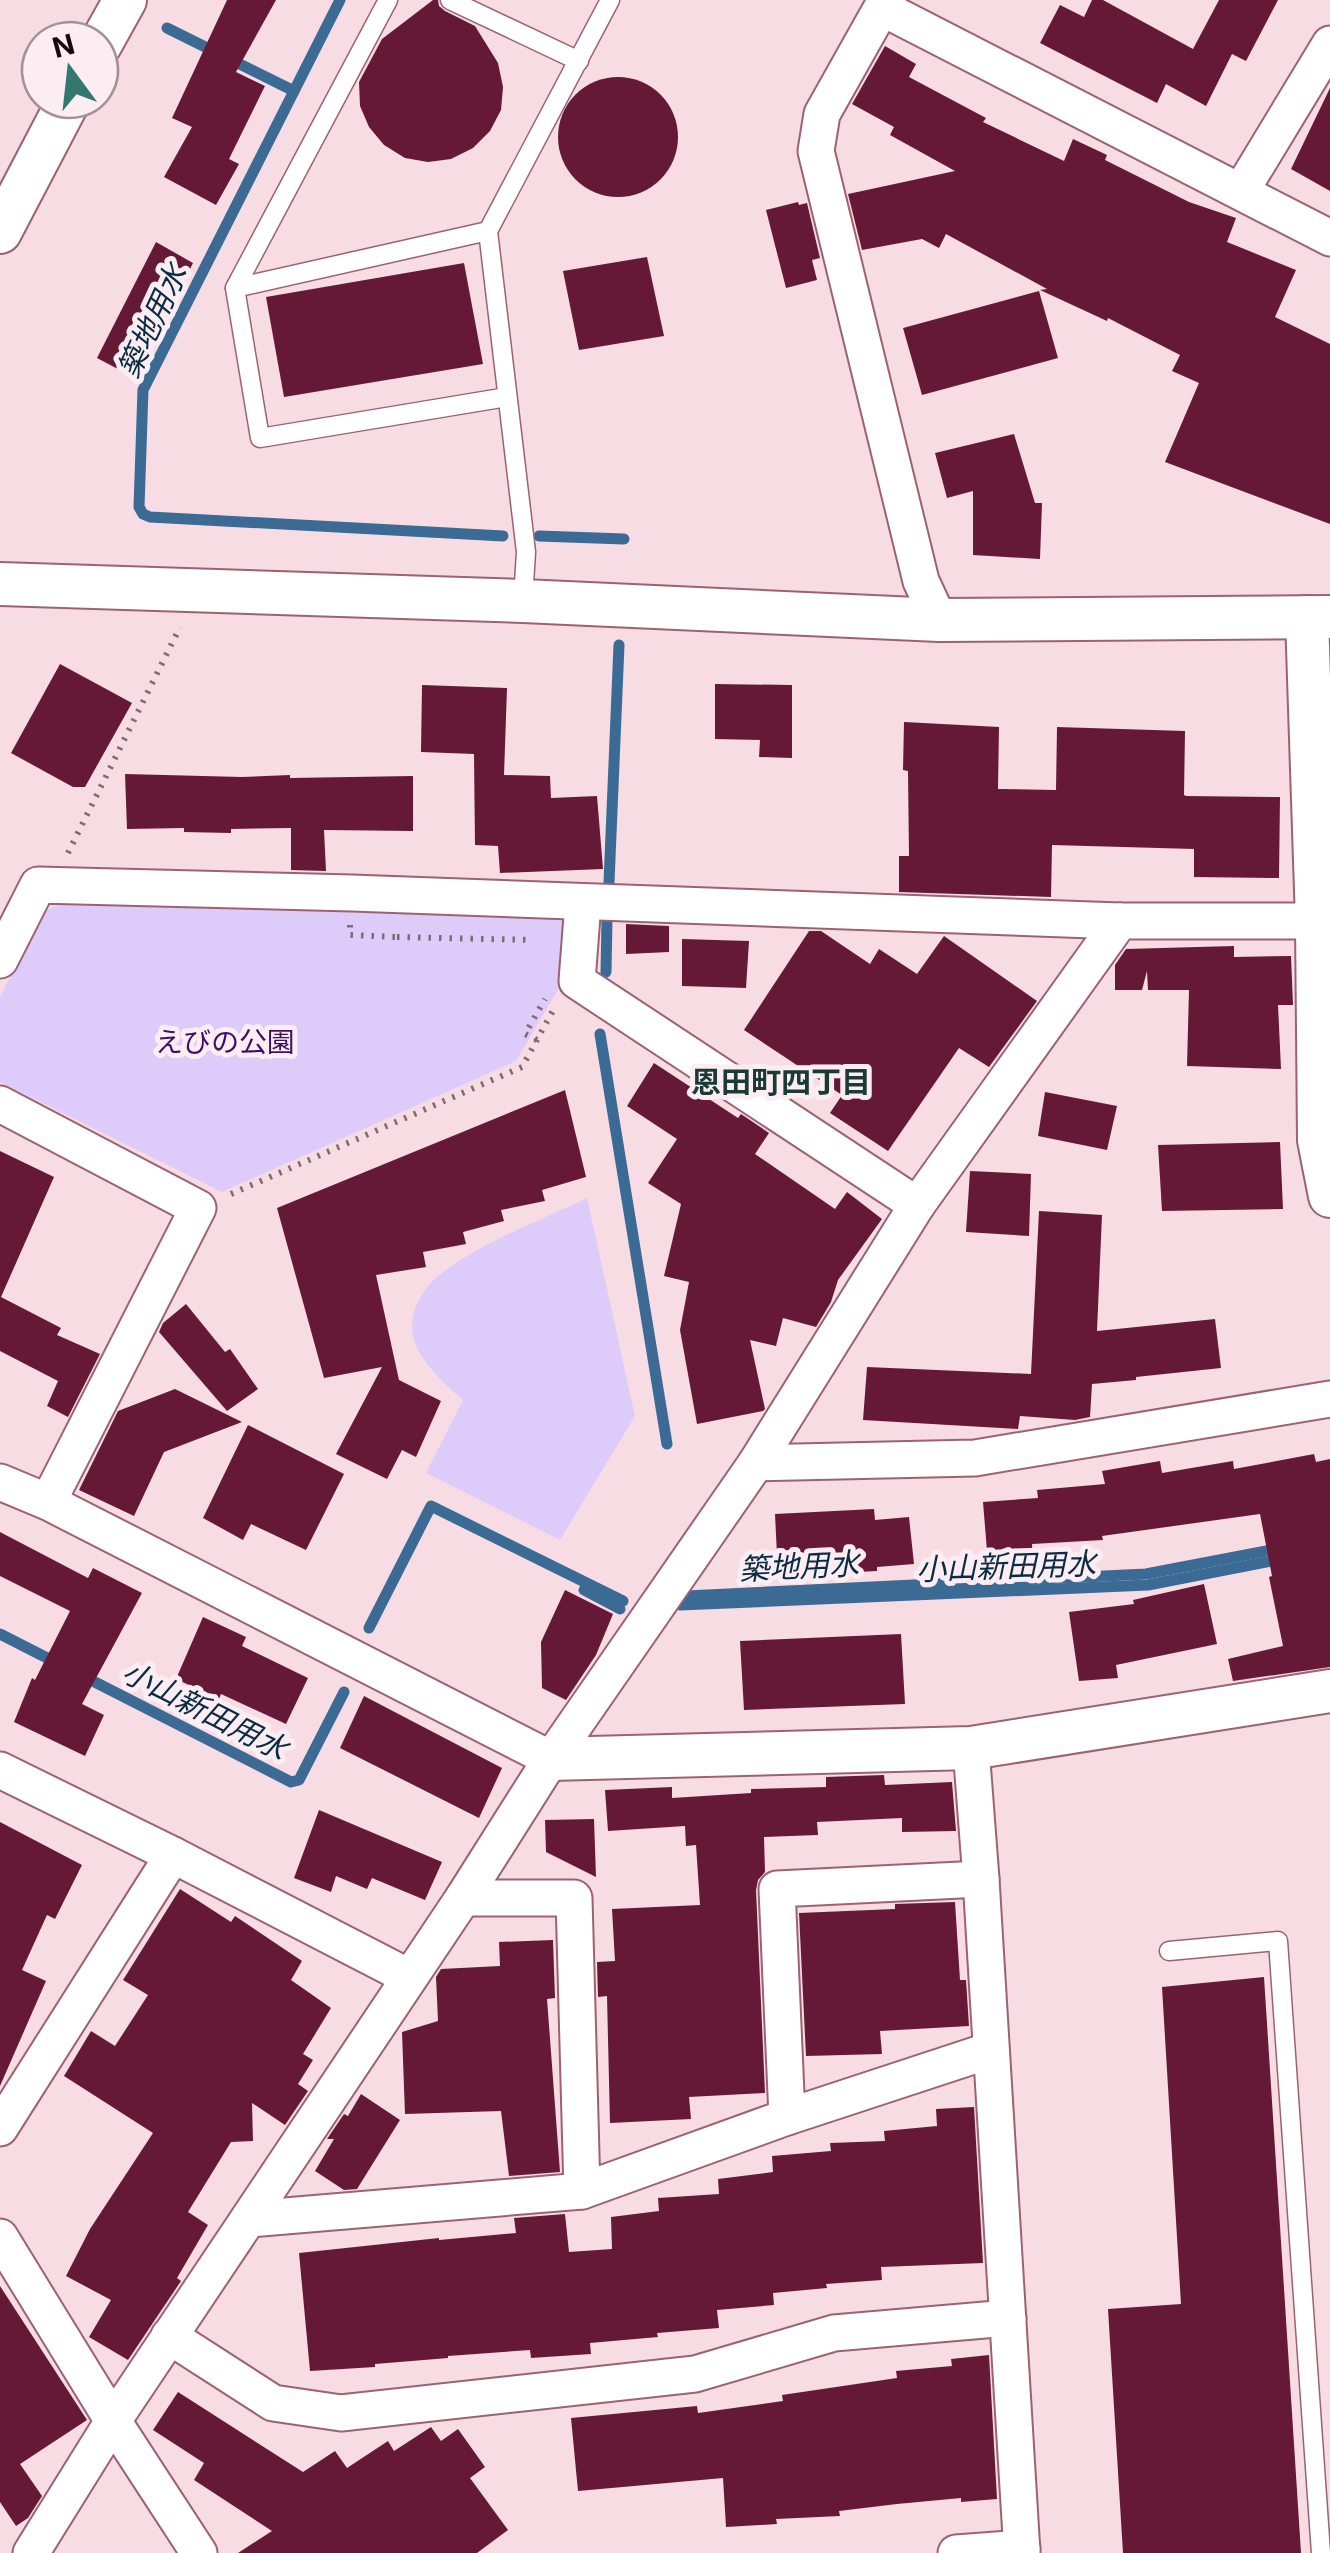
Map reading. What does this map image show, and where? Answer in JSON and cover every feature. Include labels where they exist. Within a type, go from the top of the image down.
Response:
[{"type":"street","points":[[939,620],[921,582],[816,151],[822,114],[884,4],[1330,238]]},
{"type":"street","points":[[1241,192],[1330,44]]},
{"type":"street","points":[[0,232],[59,120]]},
{"type":"street","points":[[0,584],[524,600],[939,620],[1318,617],[1319,1140],[1330,1196]]},
{"type":"street","points":[[0,960],[38,886],[1120,921],[1317,921]]},
{"type":"street","points":[[583,902],[577,981],[918,1205]]},
{"type":"street","points":[[31,2553],[113,2421],[250,2220],[551,1759],[756,1463],[918,1205],[1120,921]]},
{"type":"street","points":[[0,1104],[198,1208],[48,1502]]},
{"type":"street","points":[[756,1463],[975,1458],[1330,1399]]},
{"type":"street","points":[[0,1482],[48,1502],[551,1759],[970,1748],[1330,1691]]},
{"type":"street","points":[[956,2553],[1022,2550],[970,1748]]},
{"type":"street","points":[[0,1770],[409,1977]]},
{"type":"street","points":[[0,2128],[174,1855]]},
{"type":"street","points":[[787,2117],[777,1890],[981,1878]]},
{"type":"street","points":[[463,1898],[574,1898],[582,2191]]},
{"type":"street","points":[[250,2220],[582,2191],[787,2117],[991,2050]]},
{"type":"street","points":[[0,2237],[198,2553]]},
{"type":"street","points":[[169,2336],[273,2403],[340,2412],[695,2374],[834,2332],[1008,2318]]},
{"type":"lane","points":[[388,0],[236,288],[260,438],[507,397]]},
{"type":"lane","points":[[450,0],[578,61]]},
{"type":"lane","points":[[524,600],[526,552],[488,231],[610,0]]},
{"type":"lane","points":[[236,288],[488,231]]},
{"type":"lane","points":[[1170,1951],[1278,1940],[1321,2553]]},
{"type":"path","points":[[51,886],[182,623]]},
{"type":"path","points":[[397,937],[498,939]]},
{"type":"path","points":[[198,1208],[522,1066],[564,990],[577,981]]},
{"type":"path","points":[[525,1034],[537,1040]]},
{"type":"green space","name":"えびの公園","points":[[67,902],[564,918],[562,983],[516,1061],[222,1192],[0,1082],[0,997],[43,911]]},
{"type":"green space","points":[[587,1198],[635,1416],[560,1540],[426,1473],[463,1400],[423,1358],[413,1337],[412,1319],[427,1288],[451,1266],[488,1244]]},
{"type":"building","points":[[227,0],[276,0],[236,72],[265,86],[229,159],[239,164],[216,205],[164,177],[192,127],[172,118]]},
{"type":"building","points":[[438,0],[445,11],[475,26],[498,63],[503,87],[501,110],[490,131],[473,148],[451,159],[428,162],[405,158],[384,145],[369,127],[360,106],[359,82],[382,39]]},
{"type":"building","points":[[1092,0],[1103,0],[1193,49],[1219,0],[1278,0],[1246,61],[1232,54],[1206,106],[1166,84],[1157,103],[1040,43],[1060,5],[1084,17]]},
{"type":"building","points":[[885,46],[916,64],[909,77],[986,118],[983,122],[1064,161],[1073,139],[1107,155],[1105,160],[1189,202],[1236,218],[1227,242],[1296,270],[1275,317],[1330,344],[1330,524],[1165,462],[1199,383],[1172,371],[1180,355],[1108,318],[1107,321],[1040,290],[1047,289],[946,234],[939,248],[922,239],[862,250],[848,194],[955,171],[890,135],[894,127],[852,104]]},
{"type":"building","points":[[618,77],[641,82],[660,95],[673,114],[678,137],[673,160],[660,179],[641,192],[618,197],[595,192],[576,179],[563,160],[558,137],[563,114],[576,95],[595,82]]},
{"type":"building","points":[[1330,88],[1330,191],[1291,169]]},
{"type":"building","points":[[807,203],[820,258],[812,260],[817,280],[786,288],[766,210]]},
{"type":"building","points":[[156,242],[193,263],[135,378],[97,358]]},
{"type":"building","points":[[647,257],[664,336],[579,350],[563,271]]},
{"type":"building","points":[[464,263],[483,364],[284,397],[266,297]]},
{"type":"building","points":[[1039,291],[1058,358],[922,395],[903,328]]},
{"type":"building","points":[[1014,434],[1035,503],[1042,503],[1040,559],[973,555],[973,491],[947,498],[935,453]]},
{"type":"building","points":[[60,664],[132,703],[85,787],[73,787],[11,753]]},
{"type":"building","points":[[715,684],[792,685],[792,758],[759,757],[760,740],[715,739]]},
{"type":"building","points":[[422,685],[507,688],[504,775],[550,776],[551,798],[597,796],[603,869],[500,873],[498,846],[475,845],[474,754],[421,752]]},
{"type":"building","points":[[904,722],[999,727],[998,789],[1056,790],[1057,727],[1185,731],[1184,795],[1280,797],[1279,878],[1194,877],[1194,849],[1052,845],[1051,897],[899,892],[899,856],[909,856]]},
{"type":"building","points":[[125,774],[413,776],[413,831],[324,830],[326,871],[291,870],[291,828],[231,829],[231,833],[184,832],[184,828],[127,829]]},
{"type":"building","points":[[626,924],[669,926],[669,952],[626,954]]},
{"type":"building","points":[[809,931],[821,931],[870,964],[879,949],[917,974],[944,936],[1037,1001],[989,1067],[959,1048],[888,1151],[830,1113],[842,1095],[744,1030]]},
{"type":"building","points":[[682,939],[749,941],[746,988],[682,986]]},
{"type":"building","points":[[1234,946],[1234,957],[1291,956],[1293,1005],[1278,1005],[1281,1069],[1187,1066],[1189,990],[1148,990],[1147,971],[1142,990],[1115,990],[1115,965],[1126,949]]},
{"type":"building","points":[[654,1063],[738,1118],[741,1114],[769,1133],[755,1154],[835,1209],[847,1192],[882,1219],[838,1280],[816,1327],[783,1318],[776,1346],[750,1340],[763,1411],[697,1424],[680,1330],[689,1282],[664,1276],[681,1204],[648,1183],[677,1139],[627,1106]]},
{"type":"building","points":[[565,1090],[586,1177],[542,1190],[545,1201],[501,1210],[504,1221],[463,1232],[466,1244],[423,1252],[426,1267],[376,1275],[399,1380],[441,1401],[416,1457],[402,1450],[387,1479],[336,1454],[382,1367],[324,1378],[277,1208]]},
{"type":"building","points":[[1045,1092],[1117,1106],[1107,1150],[1038,1136]]},
{"type":"building","points":[[1280,1142],[1283,1209],[1162,1211],[1158,1145]]},
{"type":"building","points":[[0,1151],[54,1177],[1,1297],[61,1328],[57,1335],[100,1354],[68,1417],[47,1406],[58,1381],[0,1351]]},
{"type":"building","points":[[970,1171],[1031,1174],[1029,1236],[966,1232]]},
{"type":"building","points":[[1039,1211],[1102,1215],[1097,1331],[1215,1319],[1221,1368],[1092,1384],[1090,1417],[1075,1420],[1020,1416],[1018,1429],[863,1420],[867,1367],[1031,1374]]},
{"type":"building","points":[[186,1304],[225,1352],[230,1349],[258,1389],[227,1411],[159,1332],[163,1323]]},
{"type":"building","points":[[175,1389],[242,1422],[164,1452],[134,1516],[79,1490],[118,1411]]},
{"type":"building","points":[[248,1425],[344,1474],[306,1550],[251,1524],[243,1540],[203,1518]]},
{"type":"building","points":[[1314,1454],[1316,1462],[1330,1459],[1330,1667],[1233,1681],[1228,1659],[1283,1646],[1260,1514],[1102,1536],[1103,1540],[1032,1544],[1033,1562],[988,1563],[983,1502],[1038,1498],[1037,1490],[1105,1484],[1102,1471],[1160,1461],[1162,1473],[1233,1461],[1234,1469]]},
{"type":"building","points":[[874,1509],[875,1520],[909,1517],[914,1564],[877,1567],[877,1571],[778,1576],[775,1514]]},
{"type":"building","points":[[0,1532],[88,1578],[93,1568],[142,1593],[82,1704],[104,1715],[85,1756],[14,1722],[32,1678],[35,1680],[70,1611],[0,1576]]},
{"type":"building","points":[[1204,1584],[1217,1644],[1116,1665],[1118,1678],[1079,1681],[1069,1612],[1134,1604],[1133,1600]]},
{"type":"building","points":[[565,1590],[613,1614],[596,1655],[566,1700],[542,1688],[541,1642]]},
{"type":"building","points":[[203,1617],[246,1637],[242,1646],[308,1678],[286,1724],[221,1694],[219,1699],[176,1679]]},
{"type":"building","points":[[901,1634],[905,1704],[744,1710],[740,1641]]},
{"type":"building","points":[[364,1696],[502,1768],[479,1818],[340,1748]]},
{"type":"building","points":[[884,1775],[885,1785],[952,1782],[956,1831],[902,1832],[902,1818],[817,1822],[818,1835],[764,1837],[765,1872],[756,1890],[765,2093],[689,2097],[691,2119],[610,2123],[607,1996],[598,1997],[597,1962],[615,1961],[612,1909],[700,1905],[696,1845],[686,1846],[685,1826],[608,1831],[605,1790],[672,1787],[672,1798],[751,1793],[751,1789],[826,1787],[826,1777]]},
{"type":"building","points":[[319,1810],[442,1862],[425,1900],[372,1878],[367,1889],[336,1876],[331,1892],[294,1878]]},
{"type":"building","points":[[594,1819],[596,1877],[546,1852],[545,1820]]},
{"type":"building","points":[[0,1822],[82,1865],[55,1919],[47,1915],[22,1970],[46,1981],[0,2086]]},
{"type":"building","points":[[180,1889],[231,1922],[235,1916],[302,1961],[291,1980],[331,2008],[303,2054],[313,2060],[298,2084],[308,2091],[285,2125],[252,2103],[253,2141],[231,2142],[188,2212],[208,2225],[177,2278],[181,2281],[128,2360],[89,2337],[111,2300],[66,2276],[90,2229],[153,2133],[64,2076],[91,2031],[115,2046],[148,1995],[123,1980]]},
{"type":"building","points":[[955,1902],[960,1980],[966,1980],[969,2026],[880,2031],[882,2054],[806,2056],[799,1913]]},
{"type":"building","points":[[553,1940],[555,1998],[547,1999],[560,2172],[509,2176],[501,2111],[405,2114],[402,2032],[438,2021],[436,1977],[441,1969],[500,1966],[499,1942]]},
{"type":"building","points":[[1264,1977],[1301,2553],[1123,2553],[1108,2309],[1181,2304],[1162,1987]]},
{"type":"building","points":[[361,2094],[400,2120],[357,2189],[344,2190],[315,2171],[334,2139],[327,2139]]},
{"type":"building","points":[[974,2107],[983,2263],[881,2267],[882,2280],[773,2293],[774,2305],[717,2310],[719,2328],[590,2343],[591,2354],[531,2358],[530,2350],[310,2371],[299,2253],[516,2233],[514,2218],[565,2214],[569,2252],[612,2249],[611,2217],[659,2211],[658,2198],[719,2194],[718,2179],[773,2172],[772,2156],[831,2151],[830,2143],[885,2141],[884,2131],[937,2126],[936,2109]]},
{"type":"building","points":[[0,2286],[87,2420],[20,2464],[42,2496],[28,2518],[16,2526],[0,2502]]},
{"type":"building","points":[[989,2355],[997,2499],[897,2504],[839,2511],[840,2516],[776,2519],[777,2524],[726,2527],[723,2478],[578,2491],[571,2418],[697,2406],[698,2413],[783,2401],[782,2395],[897,2378],[896,2371],[952,2366],[951,2359]]},
{"type":"building","points":[[178,2392],[303,2472],[335,2451],[347,2468],[388,2441],[394,2451],[431,2427],[441,2441],[458,2429],[485,2467],[470,2478],[508,2530],[477,2553],[238,2553],[272,2531],[194,2480],[204,2463],[153,2430]]},
{"type":"waterway","name":"築地用水","points":[[340,0],[143,390],[139,507],[150,517],[503,536]]},
{"type":"waterway","points":[[167,28],[294,91]]},
{"type":"waterway","name":"築地用水","points":[[539,536],[624,539]]},
{"type":"waterway","name":"築地用水","points":[[609,882],[619,645]]},
{"type":"waterway","name":"築地用水","points":[[606,972],[607,919]]},
{"type":"waterway","name":"築地用水","points":[[600,1034],[667,1444]]},
{"type":"waterway","name":"築地用水","points":[[369,1628],[431,1506],[623,1601]]},
{"type":"waterway","name":"築地用水","points":[[686,1596],[1146,1574],[1282,1548]]},
{"type":"waterway","name":"小山新田用水","points":[[680,1605],[1148,1585],[1282,1559]]},
{"type":"waterway","name":"小山新田用水","points":[[584,1590],[620,1609]]},
{"type":"waterway","name":"小山新田用水","points":[[0,1634],[57,1663]]},
{"type":"waterway","name":"小山新田用水","points":[[83,1676],[291,1782],[299,1780],[344,1692]]},
{"type":"district","name":"恩田町四丁目","points":[[781,1082]]}]
